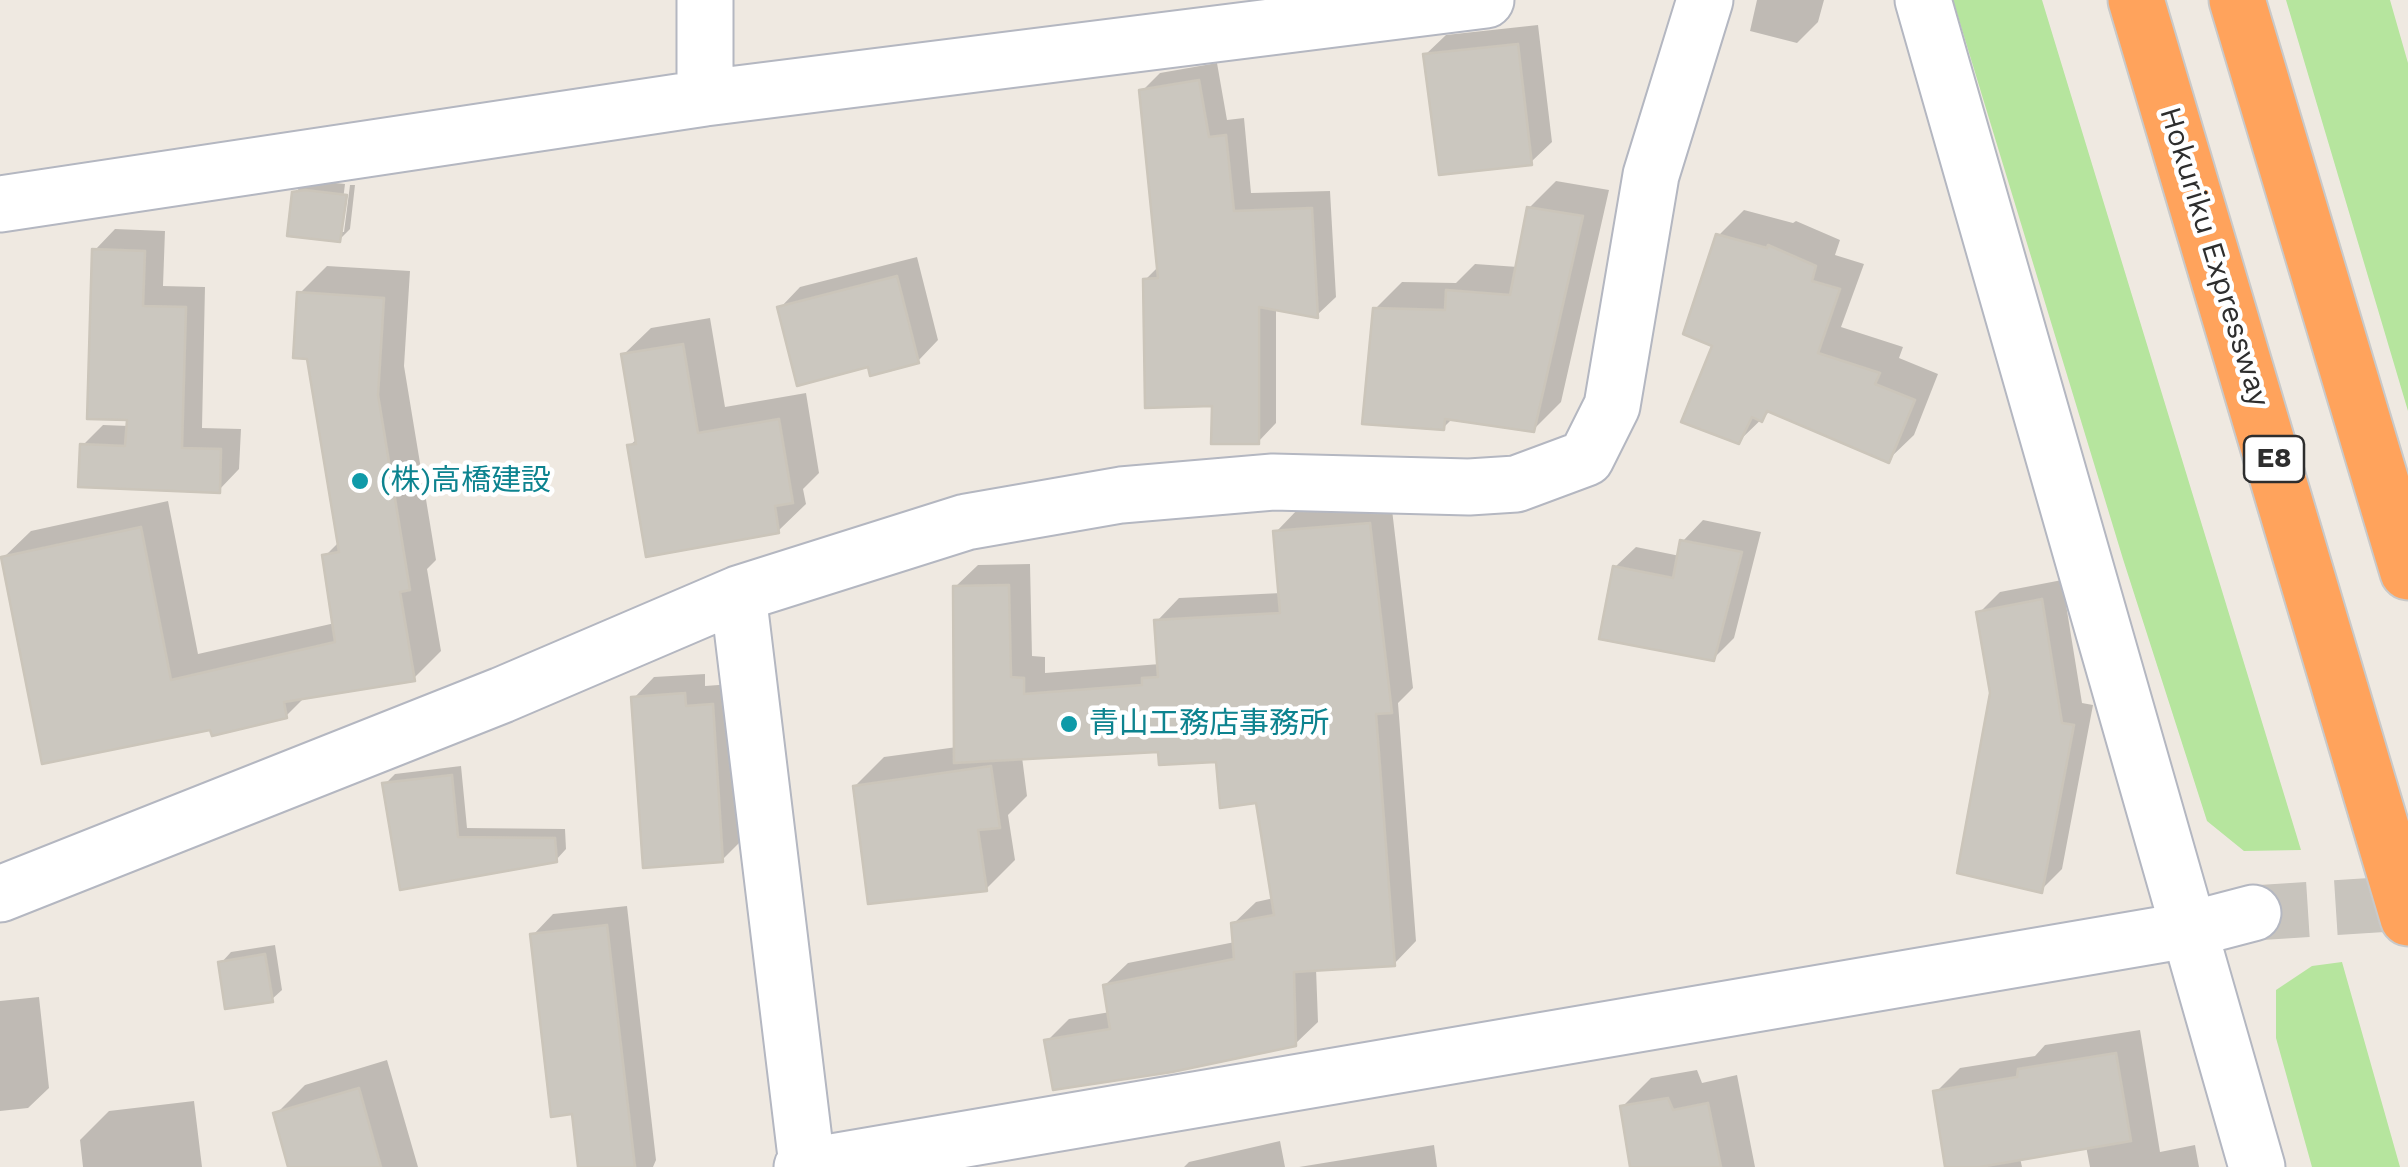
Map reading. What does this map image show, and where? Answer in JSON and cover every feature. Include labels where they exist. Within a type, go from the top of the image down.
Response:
[{"type":"highway","name":"Hokuriku Expressway","points":[[2136,0],[2408,918]]},
{"type":"highway","points":[[2237,0],[2408,572]]},
{"type":"street","points":[[704,0],[705,98]]},
{"type":"street","points":[[0,204],[705,98],[1486,0]]},
{"type":"street","points":[[0,894],[502,695],[738,594],[966,522],[1122,495],[1273,482],[1470,487],[1516,484],[1586,458],[1612,406],[1650,175],[1705,0]]},
{"type":"street","points":[[1923,0],[2256,1167]]},
{"type":"street","points":[[738,594],[804,1166],[2188,930],[2253,913]]},
{"type":"green space","points":[[1953,0],[2042,0],[2301,850],[2244,851],[2207,821]]},
{"type":"green space","points":[[2286,0],[2390,0],[2408,63],[2408,411]]},
{"type":"green space","points":[[2342,962],[2400,1167],[2312,1167],[2276,1038],[2276,990],[2312,966]]},
{"type":"building","points":[[1518,44],[1532,165],[1439,175],[1423,54]]},
{"type":"building","points":[[1199,80],[1209,137],[1226,135],[1234,211],[1312,208],[1318,318],[1259,307],[1259,444],[1211,444],[1212,406],[1145,408],[1143,279],[1158,278],[1139,90]]},
{"type":"building","points":[[292,192],[347,195],[340,242],[287,236]]},
{"type":"building","points":[[1527,207],[1583,216],[1534,432],[1445,419],[1444,430],[1362,424],[1373,308],[1445,310],[1446,290],[1510,295]]},
{"type":"building","points":[[1716,234],[1767,248],[1768,245],[1816,266],[1812,281],[1840,289],[1818,353],[1880,373],[1875,384],[1915,400],[1889,463],[1767,411],[1762,422],[1752,417],[1739,444],[1681,422],[1712,346],[1683,334]]},
{"type":"building","points":[[92,249],[145,251],[143,306],[186,307],[182,448],[221,449],[220,493],[78,487],[80,444],[125,446],[127,420],[87,419]]},
{"type":"building","points":[[897,276],[919,363],[870,376],[868,367],[797,386],[777,307]]},
{"type":"building","points":[[297,292],[384,298],[378,395],[410,590],[400,592],[415,681],[284,702],[287,718],[212,736],[210,730],[42,764],[1,557],[141,527],[171,680],[335,642],[322,555],[339,552],[307,359],[293,358]]},
{"type":"building","points":[[683,344],[698,433],[779,419],[793,503],[775,506],[779,533],[646,557],[627,445],[636,444],[621,354]]},
{"type":"building","points":[[1370,523],[1392,713],[1376,714],[1395,966],[1294,972],[1296,1046],[1172,1072],[1053,1090],[1044,1040],[1110,1029],[1103,985],[1234,959],[1231,923],[1274,915],[1256,803],[1220,808],[1216,762],[1159,765],[1158,752],[954,763],[953,586],[1009,585],[1011,677],[1024,678],[1024,694],[1142,685],[1142,678],[1158,677],[1154,620],[1280,613],[1273,531]]},
{"type":"building","points":[[1680,540],[1742,552],[1714,661],[1599,639],[1613,566],[1673,578]]},
{"type":"building","points":[[2042,599],[2062,723],[2074,725],[2042,893],[1957,873],[1990,693],[1976,612]]},
{"type":"building","points":[[685,693],[686,706],[713,704],[723,862],[643,868],[631,697]]},
{"type":"building","points":[[991,766],[1000,828],[978,830],[987,891],[868,904],[853,786]]},
{"type":"building","points":[[452,775],[458,837],[555,838],[557,862],[400,890],[382,783]]},
{"type":"building","points":[[607,925],[635,1167],[578,1167],[572,1114],[551,1117],[530,934]]},
{"type":"building","points":[[265,954],[273,1002],[225,1009],[218,962]]},
{"type":"building","points":[[2116,1053],[2131,1141],[1980,1167],[1945,1167],[1933,1091],[2017,1077],[2018,1069]]},
{"type":"building","points":[[359,1088],[381,1167],[288,1167],[273,1113]]},
{"type":"building","points":[[1668,1098],[1673,1110],[1708,1103],[1721,1167],[1630,1167],[1620,1106]]},
{"type":"tunnel","points":[[2253,913],[2408,903]]},
{"type":"place","name":"(株)高橋建設","points":[[360,481]]},
{"type":"place","name":"青山工務店事務所","points":[[1069,724]]}]
